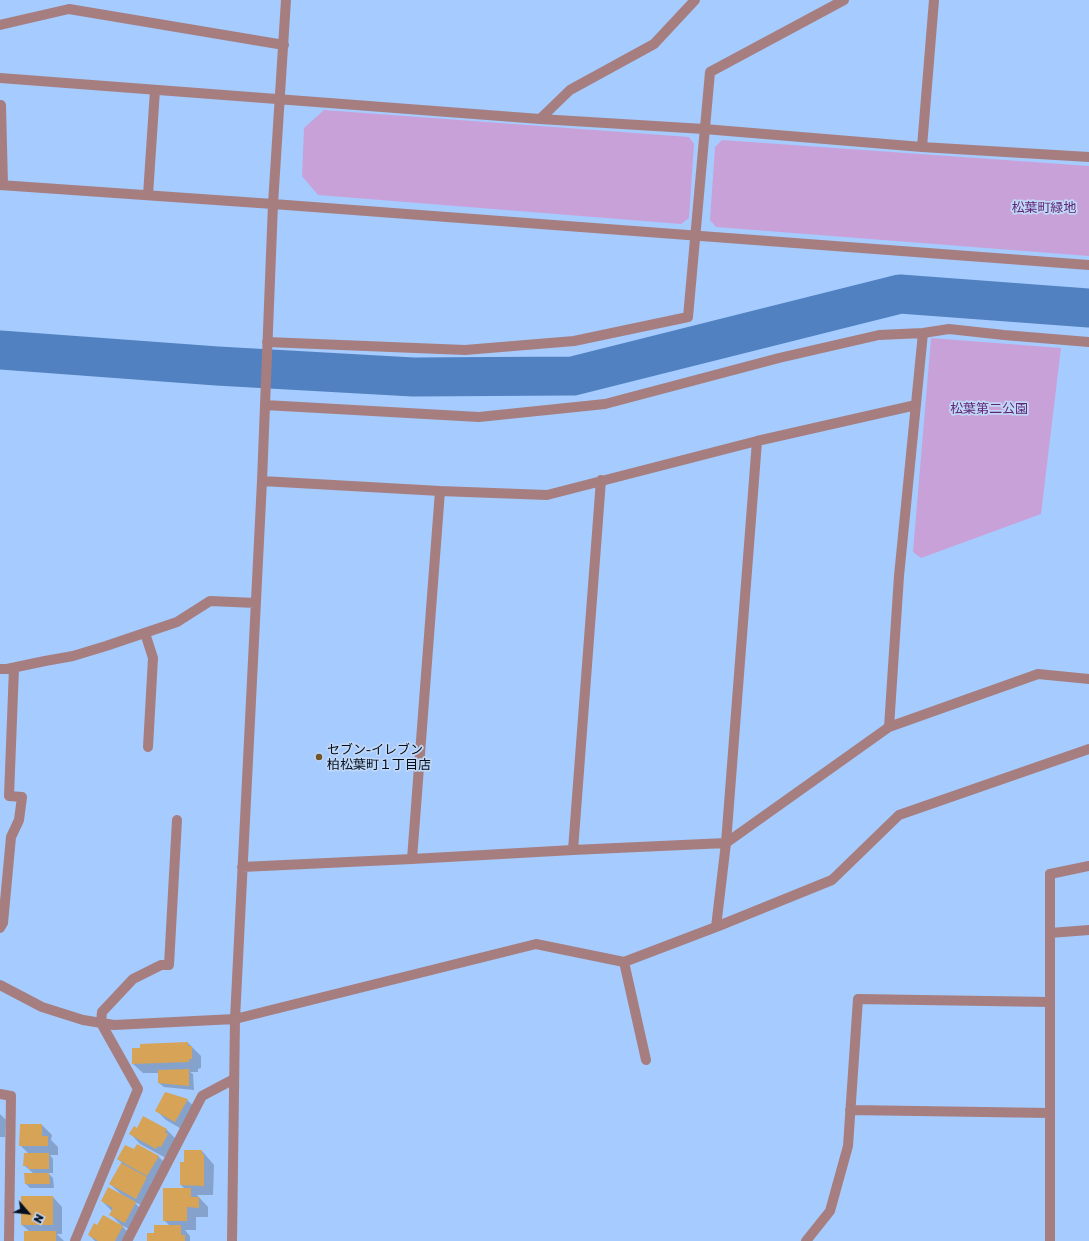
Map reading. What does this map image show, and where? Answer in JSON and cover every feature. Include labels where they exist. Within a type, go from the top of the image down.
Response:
[{"type":"street","points":[[232,1241],[235,1019],[262,481],[273,204],[286,0]]},
{"type":"street","points":[[540,119],[570,90],[654,44],[695,0]]},
{"type":"street","points":[[267,347],[465,350],[574,341],[688,317],[710,72],[844,0]]},
{"type":"street","points":[[922,147],[934,0]]},
{"type":"street","points":[[0,25],[68,4],[284,45]]},
{"type":"street","points":[[0,78],[922,147],[1089,157]]},
{"type":"street","points":[[148,195],[156,90]]},
{"type":"street","points":[[1,105],[1,185],[1089,265]]},
{"type":"street","points":[[265,405],[479,417],[605,404],[779,358],[879,335],[922,333],[949,329],[1089,342]]},
{"type":"street","points":[[889,726],[899,576],[922,333]]},
{"type":"street","points":[[262,481],[440,491],[547,495],[757,441],[916,405]]},
{"type":"street","points":[[716,927],[726,843],[757,441]]},
{"type":"street","points":[[573,850],[601,480]]},
{"type":"street","points":[[412,859],[440,491]]},
{"type":"street","points":[[0,669],[14,668],[73,656],[146,633],[177,622],[210,601],[256,602]]},
{"type":"street","points":[[146,633],[153,658],[148,747]]},
{"type":"street","points":[[0,928],[3,923],[11,837],[19,820],[22,797],[10,796],[14,668]]},
{"type":"street","points":[[242,868],[726,843],[889,726],[1038,674],[1089,679]]},
{"type":"street","points":[[0,985],[42,1007],[83,1020],[114,1025],[235,1019],[536,944],[624,962],[832,880],[899,815],[1089,749]]},
{"type":"street","points":[[75,1241],[138,1089],[100,1023],[102,1012],[133,980],[161,965],[169,965],[177,820]]},
{"type":"street","points":[[1050,1241],[1050,874],[1089,866]]},
{"type":"street","points":[[1050,933],[1089,930]]},
{"type":"street","points":[[624,962],[646,1060]]},
{"type":"street","points":[[806,1241],[830,1211],[848,1146],[858,999],[1050,1002]]},
{"type":"street","points":[[127,1241],[202,1096],[234,1079]]},
{"type":"street","points":[[0,1094],[11,1096],[9,1241]]},
{"type":"street","points":[[850,1110],[1050,1113]]},
{"type":"green space","points":[[324,110],[689,137],[694,144],[689,218],[681,224],[318,195],[302,176],[304,128]]},
{"type":"green space","name":"松葉町緑地","points":[[722,140],[1089,166],[1089,256],[716,227],[710,220],[715,147]]},
{"type":"green space","name":"松葉第二公園","points":[[931,338],[1061,348],[1041,514],[921,558],[913,552]]},
{"type":"building","points":[[188,1042],[188,1046],[192,1046],[192,1059],[189,1059],[189,1062],[132,1064],[132,1048],[140,1048],[140,1044]]},
{"type":"building","points":[[189,1069],[189,1086],[158,1083],[158,1070]]},
{"type":"building","points":[[165,1092],[188,1099],[175,1122],[155,1111]]},
{"type":"building","points":[[143,1116],[167,1129],[165,1132],[168,1134],[161,1147],[158,1146],[156,1149],[129,1134],[134,1126],[137,1128]]},
{"type":"building","points":[[20,1124],[42,1124],[42,1136],[48,1136],[48,1146],[19,1146]]},
{"type":"building","points":[[137,1144],[159,1156],[147,1176],[117,1159],[125,1145],[134,1149]]},
{"type":"building","points":[[184,1150],[202,1150],[202,1154],[204,1154],[204,1186],[180,1185],[180,1162],[184,1162]]},
{"type":"building","points":[[24,1153],[49,1153],[49,1169],[28,1169],[28,1166],[23,1166]]},
{"type":"building","points":[[121,1163],[147,1177],[136,1199],[109,1184]]},
{"type":"building","points":[[24,1173],[49,1173],[50,1184],[25,1184]]},
{"type":"building","points":[[108,1187],[136,1202],[125,1223],[109,1215],[113,1208],[101,1201]]},
{"type":"building","points":[[163,1188],[191,1188],[191,1197],[199,1197],[199,1208],[187,1207],[187,1221],[163,1221]]},
{"type":"building","points":[[21,1196],[53,1196],[53,1225],[21,1225]]},
{"type":"building","points":[[103,1215],[123,1226],[115,1241],[98,1241],[88,1235],[94,1223],[97,1225]]},
{"type":"building","points":[[154,1225],[181,1225],[181,1235],[185,1235],[185,1241],[147,1241],[147,1233],[154,1233]]},
{"type":"building","points":[[24,1231],[56,1231],[56,1241],[24,1241]]},
{"type":"waterway","points":[[0,350],[217,366],[413,377],[573,376],[900,294],[1089,308]]},
{"type":"place","name":"セブン-イレブン 柏松葉町１丁目店","points":[[319,757]]}]
